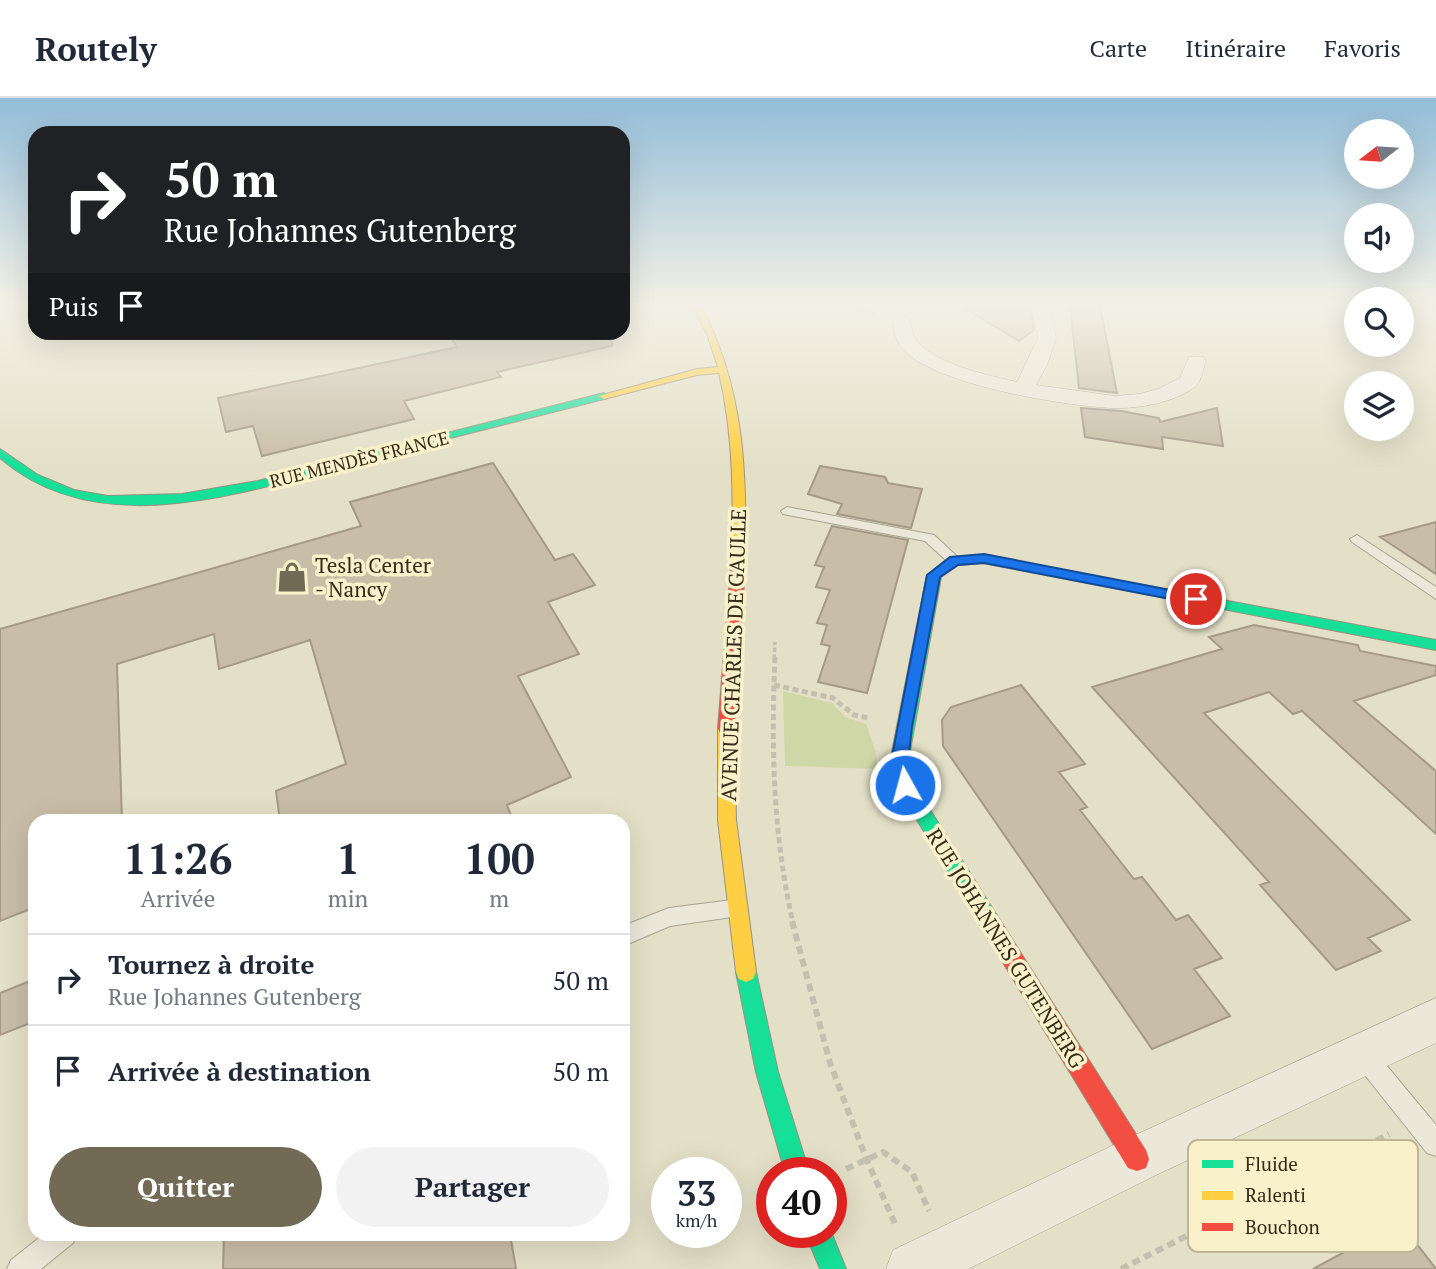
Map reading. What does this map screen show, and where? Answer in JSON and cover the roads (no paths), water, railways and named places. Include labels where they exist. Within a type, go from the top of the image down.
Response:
[{"type":"street","name":"AVENUE CHARLES DE GAULLE","points":[[720,359],[739,454],[738,555],[724,764],[734,909],[746,984],[762,1055],[793,1157]]},
{"type":"street","points":[[930,359],[978,380],[1115,402],[1165,394],[1189,381],[1196,361]]},
{"type":"street","points":[[1023,389],[1039,359]]},
{"type":"street","name":"RUE MENDÈS FRANCE","points":[[0,452],[29,476],[51,489],[98,498],[184,497],[238,489],[698,372],[724,369]]},
{"type":"street","points":[[955,561],[984,559],[1436,645]]},
{"type":"street","name":"RUE JOHANNES GUTENBERG","points":[[955,561],[934,575],[899,762],[905,785],[1137,1159]]},
{"type":"street","points":[[924,1263],[1137,1159],[1436,1020]]},
{"type":"street","points":[[824,1248],[832,1269]]},
{"type":"lane","points":[[787,511],[929,538],[955,561]]},
{"type":"lane","points":[[1357,539],[1436,594]]},
{"type":"lane","points":[[630,933],[669,917],[734,909]]},
{"type":"lane","points":[[1363,1054],[1436,1144]]},
{"type":"lane","points":[[20,1269],[55,1241]]},
{"type":"place","name":"Tesla Center - Nancy","points":[[292,577]]}]
